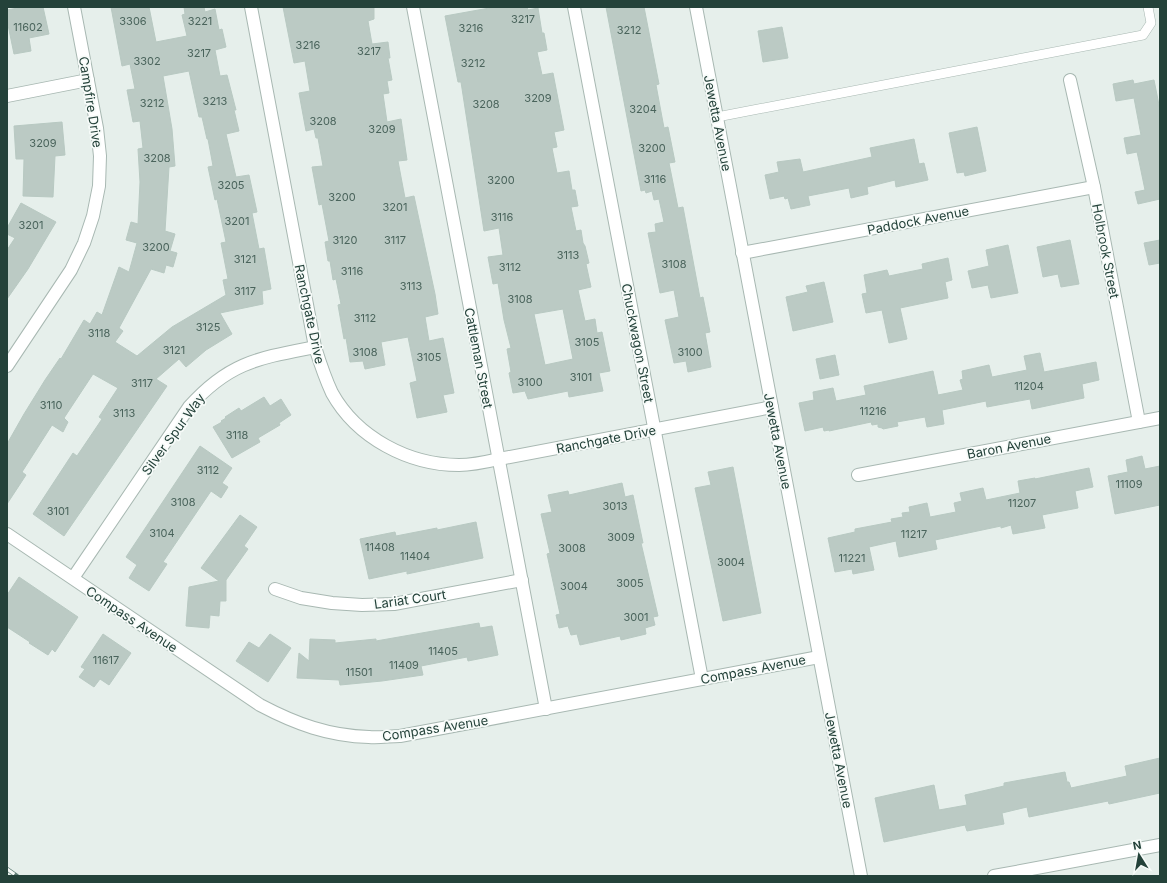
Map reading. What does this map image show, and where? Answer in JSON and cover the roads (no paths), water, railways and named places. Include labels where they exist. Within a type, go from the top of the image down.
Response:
[{"type":"street","name":"Campfire Drive","points":[[7,366],[71,270],[84,243],[93,216],[99,186],[100,156],[97,128],[74,7]]},
{"type":"street","name":"Ranchgate Drive","points":[[251,7],[316,347],[322,371],[333,394],[348,414],[366,432],[387,446],[410,457],[434,463],[459,465],[499,460],[772,407]]},
{"type":"street","name":"Cattleman Street","points":[[413,7],[546,708]]},
{"type":"street","name":"Chuckwagon Street","points":[[574,7],[702,679]]},
{"type":"street","name":"Jewetta Avenue","points":[[696,7],[861,876]]},
{"type":"street","points":[[7,96],[88,80]]},
{"type":"street","name":"Holbrook Street","points":[[1070,80],[1094,188],[1139,422]]},
{"type":"street","name":"Paddock Avenue","points":[[742,253],[1094,188]]},
{"type":"street","name":"Silver Spur Way","points":[[72,578],[189,407],[204,390],[223,376],[243,365],[264,357],[316,347]]},
{"type":"street","name":"Baron Avenue","points":[[858,475],[1160,418]]},
{"type":"street","name":"Compass Avenue","points":[[7,534],[260,705],[285,718],[312,728],[340,735],[370,737],[400,736],[819,657]]},
{"type":"street","name":"Lariat Court","points":[[274,589],[301,598],[324,602],[362,605],[394,604],[522,580]]},
{"type":"street","points":[[994,876],[1160,844]]},
{"type":"lane","points":[[717,117],[1143,35],[1151,23],[1148,7]]},
{"type":"railway","points":[[7,869],[17,876]]}]
